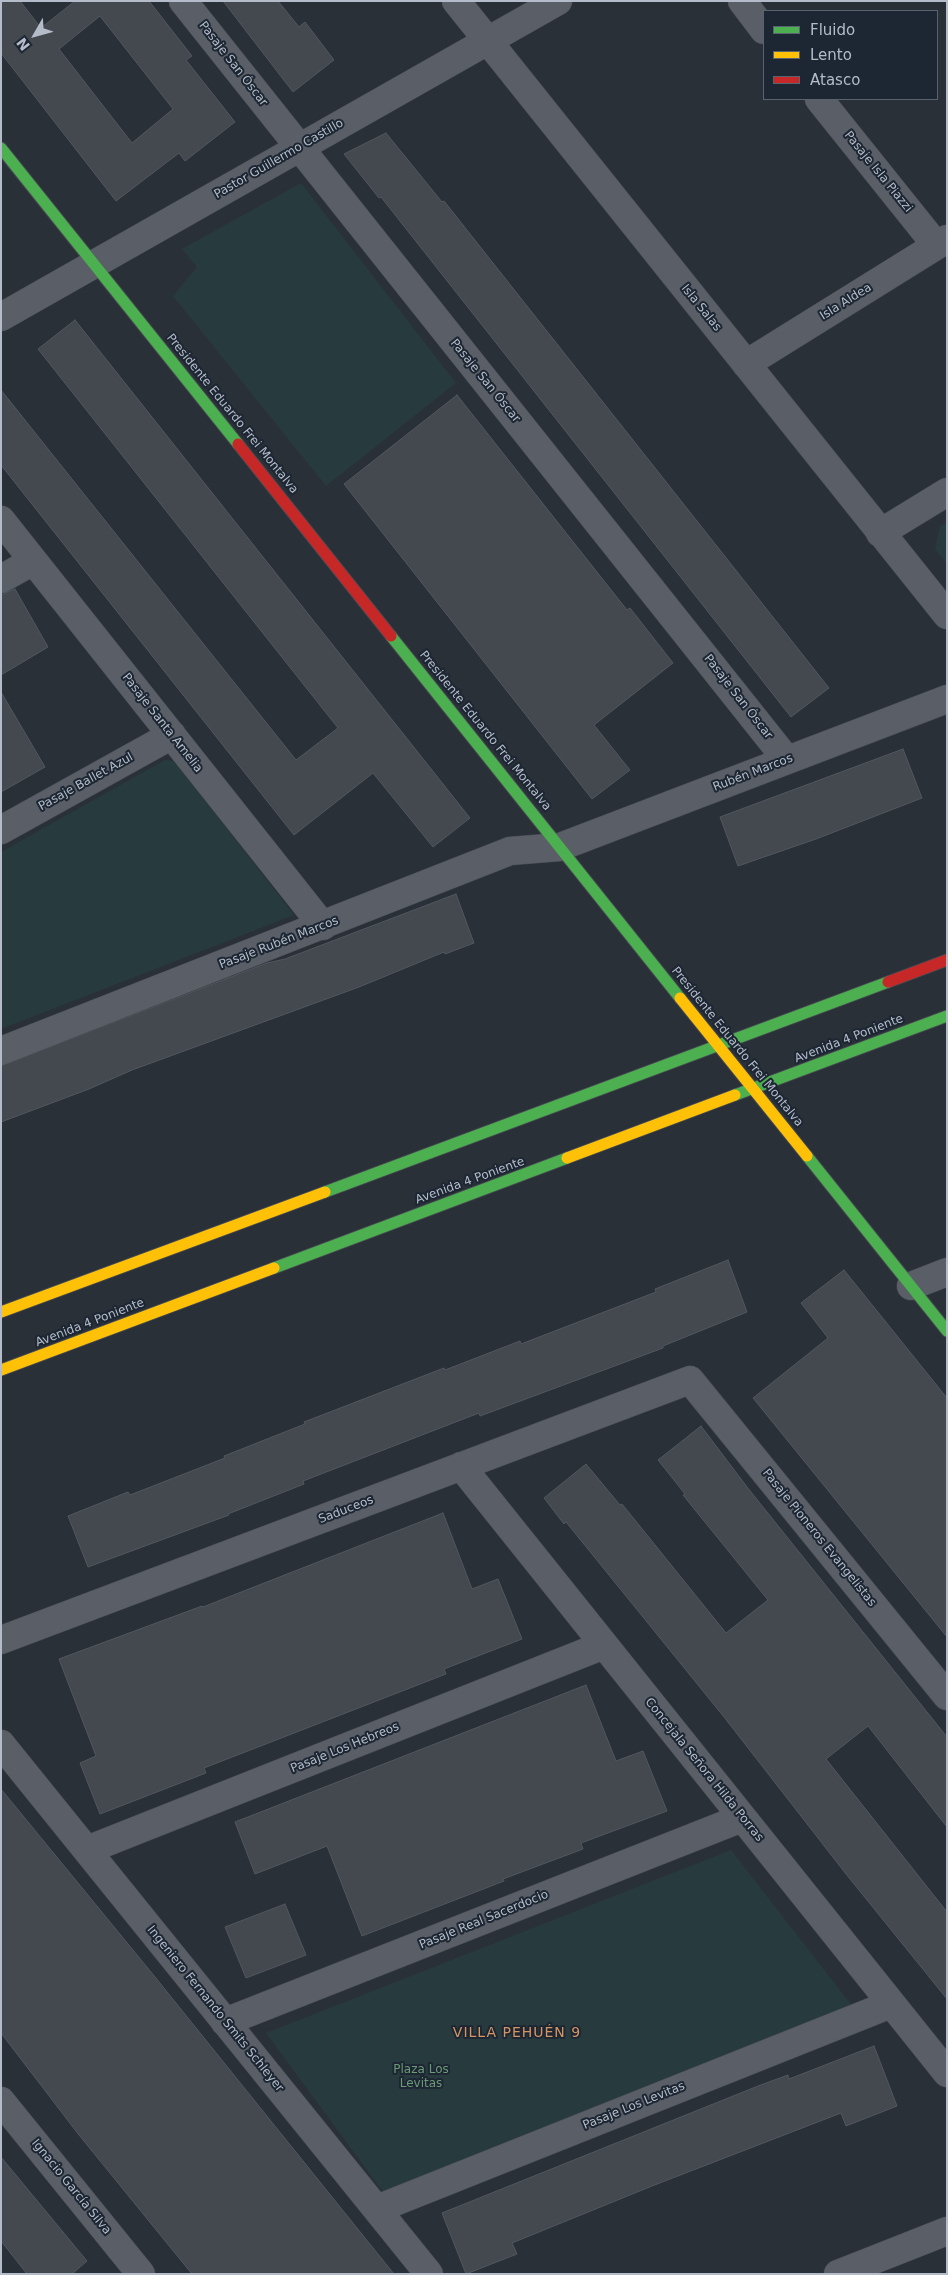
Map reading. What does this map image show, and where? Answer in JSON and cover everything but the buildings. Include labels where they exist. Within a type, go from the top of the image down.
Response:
[{"type":"street","name":"Pasaje San Óscar","points":[[183,1],[787,760]]},
{"type":"street","name":"Isla Salas","points":[[456,1],[947,615]]},
{"type":"street","name":"Pastor Guillermo Castillo","points":[[1,317],[558,1]]},
{"type":"street","points":[[742,1],[763,29]]},
{"type":"street","name":"Pasaje Isla Piazzi","points":[[820,100],[942,242]]},
{"type":"street","name":"Presidente Eduardo Frei Montalva","points":[[1,148],[947,1331]]},
{"type":"street","name":"Isla Aldea","points":[[746,364],[942,242]]},
{"type":"street","points":[[880,532],[947,492]]},
{"type":"street","name":"Pasaje Santa Amelia","points":[[1,520],[323,926]]},
{"type":"street","points":[[1,578],[34,561]]},
{"type":"street","name":"Rubén Marcos","points":[[560,847],[947,699]]},
{"type":"street","name":"Pasaje Ballet Azul","points":[[1,830],[172,735]]},
{"type":"street","name":"Pasaje Rubén Marcos","points":[[1,1051],[510,851],[560,847]]},
{"type":"street","points":[[1,1312],[947,960]]},
{"type":"street","name":"Avenida 4 Poniente","points":[[1,1370],[947,1016]]},
{"type":"street","points":[[911,1286],[947,1272]]},
{"type":"street","name":"Saduceos","points":[[1,1640],[690,1380]]},
{"type":"street","name":"Pasaje Pioneros Evangelistas","points":[[690,1380],[947,1696]]},
{"type":"street","name":"Concejala Señora Hilda Porras","points":[[462,1466],[947,2073]]},
{"type":"street","name":"Pasaje Los Hebreos","points":[[87,1850],[604,1645]]},
{"type":"street","name":"Ingeniero Fernando Smits Schleyer","points":[[1,1744],[429,2274]]},
{"type":"street","name":"Pasaje Real Sacerdocio","points":[[225,2022],[742,1818]]},
{"type":"street","name":"Pasaje Los Levitas","points":[[377,2209],[891,2004]]},
{"type":"street","name":"Ignacio García Silva","points":[[1,2100],[141,2274]]},
{"type":"street","points":[[838,2274],[947,2231]]},
{"type":"green space","points":[[301,183],[456,383],[326,486],[173,296],[197,267],[182,249]]},
{"type":"green space","points":[[947,522],[947,564],[935,549],[940,526]]},
{"type":"green space","points":[[165,760],[174,761],[294,915],[1,1029],[1,852]]},
{"type":"green space","name":"Plaza Los Levitas","points":[[731,1850],[853,2007],[386,2196],[266,2033]]},
{"type":"traffic: fast","points":[[1,148],[238,444]]},
{"type":"traffic: fast","points":[[391,636],[680,998]]},
{"type":"traffic: fast","points":[[325,1192],[888,982]]},
{"type":"traffic: fast","points":[[735,1095],[947,1016]]},
{"type":"traffic: fast","points":[[807,1156],[947,1331]]},
{"type":"traffic: fast","points":[[274,1268],[567,1158]]},
{"type":"traffic: slow","points":[[680,998],[807,1156]]},
{"type":"traffic: slow","points":[[567,1158],[735,1095]]},
{"type":"traffic: slow","points":[[1,1312],[325,1192]]},
{"type":"traffic: slow","points":[[1,1370],[274,1268]]},
{"type":"traffic: jam","points":[[238,444],[391,636]]},
{"type":"traffic: jam","points":[[888,982],[947,960]]},
{"type":"district","name":"VILLA PEHUÉN 9","points":[[517,2033]]}]
